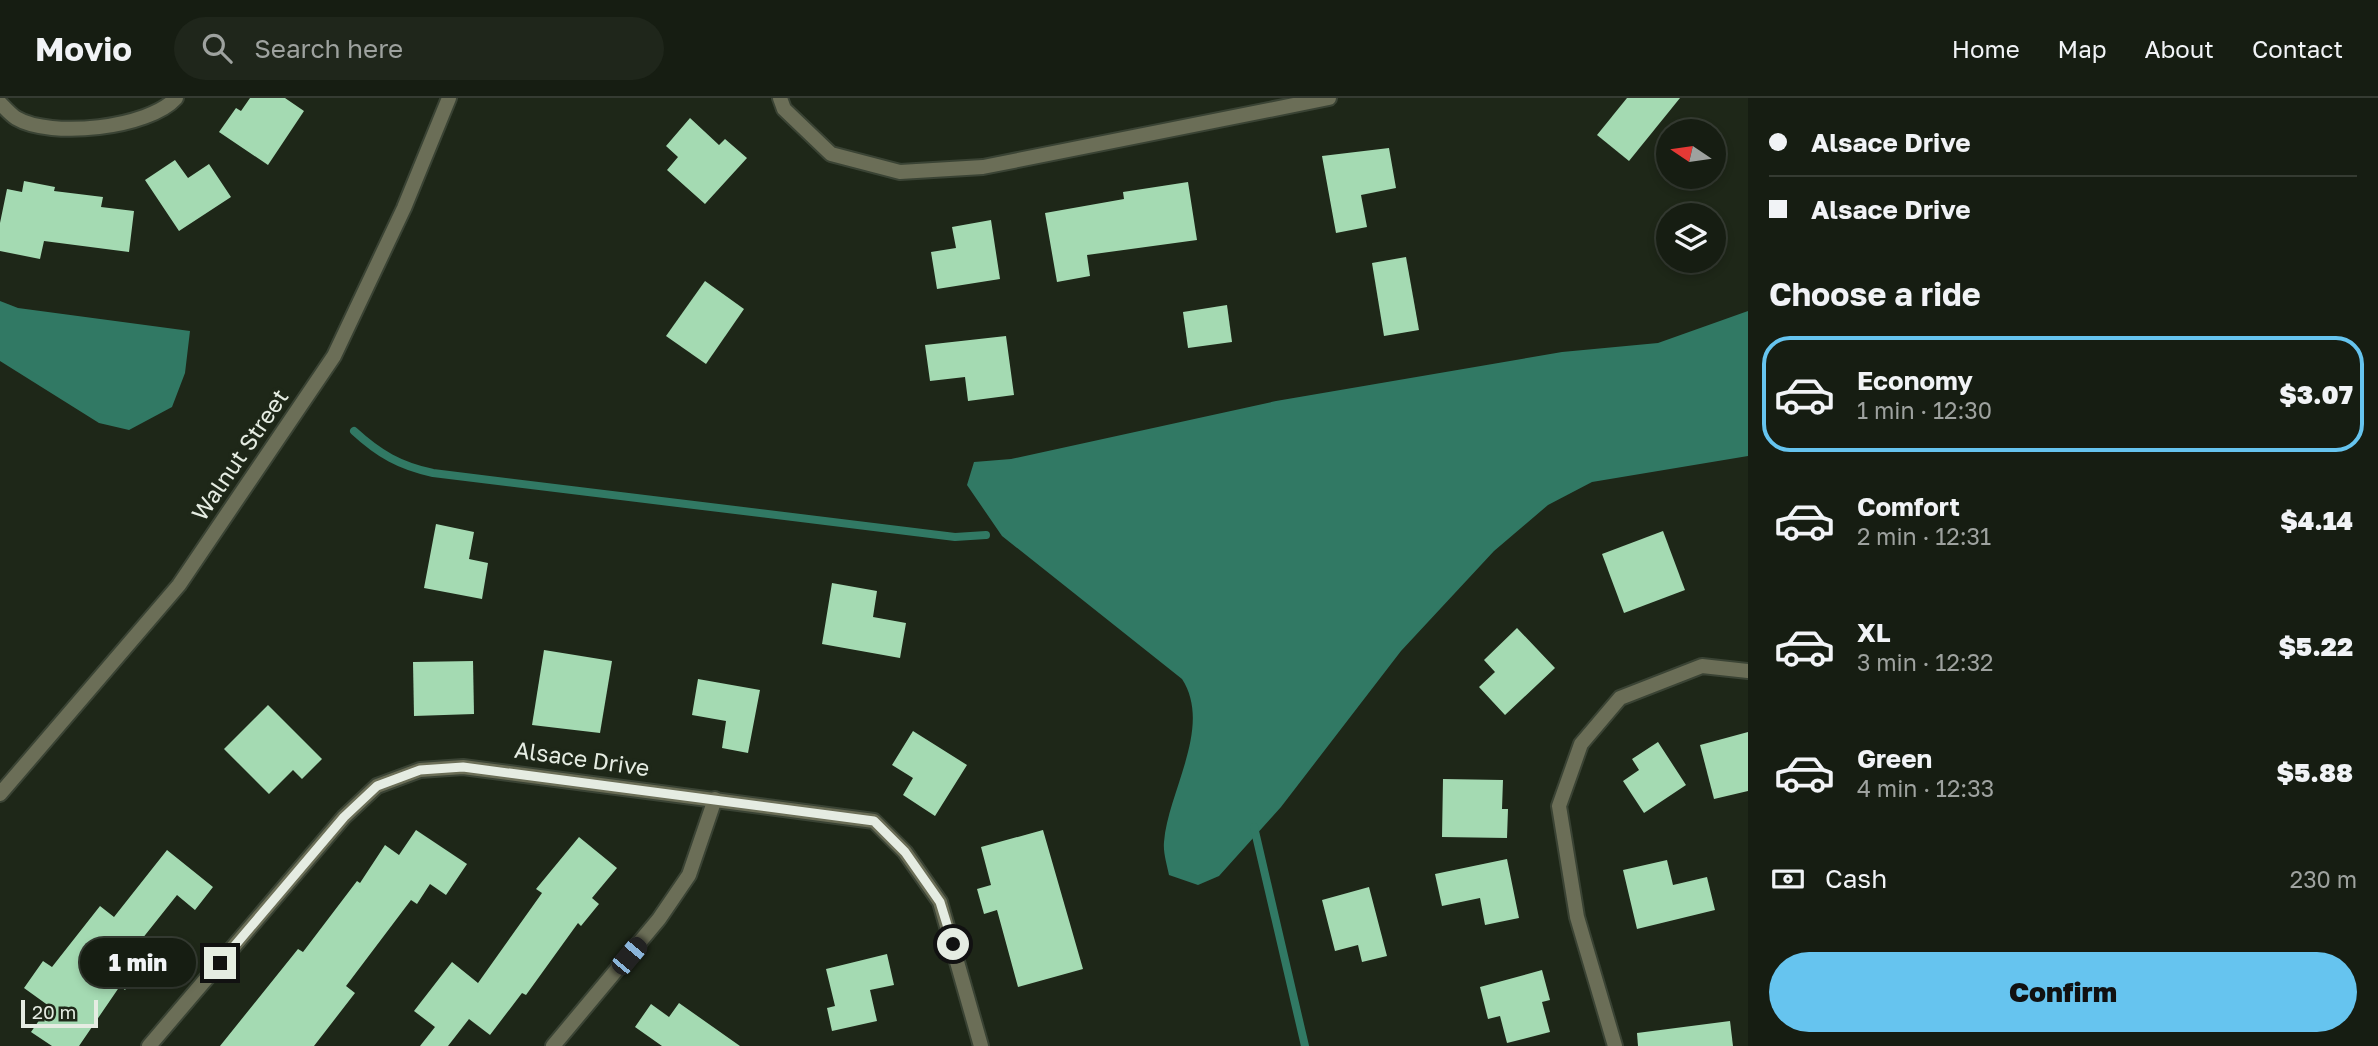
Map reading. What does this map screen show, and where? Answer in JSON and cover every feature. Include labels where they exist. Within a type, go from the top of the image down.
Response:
[{"type":"street","points":[[0,103],[18,119],[64,129],[125,124],[168,107],[176,98]]},
{"type":"street","name":"Walnut Street","points":[[0,794],[179,585],[334,356],[404,208],[449,98]]},
{"type":"street","points":[[780,98],[783,109],[831,154],[900,172],[984,167],[1329,98]]},
{"type":"street","points":[[1615,1046],[1576,915],[1559,806],[1581,744],[1620,698],[1702,666],[1748,671]]},
{"type":"street","name":"Alsace Drive","points":[[149,1046],[344,817],[377,786],[420,770],[463,767],[874,821],[905,852],[940,902],[981,1046]]},
{"type":"street","points":[[553,1046],[659,919],[689,875],[715,799]]},
{"type":"water","points":[[0,301],[18,308],[190,331],[185,373],[172,407],[129,430],[99,423],[0,361]]},
{"type":"water","points":[[1748,311],[1748,456],[1592,482],[1548,505],[1494,551],[1401,651],[1281,807],[1219,876],[1198,885],[1169,875],[1164,842],[1167,822],[1186,759],[1193,718],[1190,698],[1182,679],[1002,536],[967,485],[974,462],[1011,459],[1276,401],[1562,352],[1658,343]]},
{"type":"building","points":[[250,98],[285,98],[304,111],[268,165],[219,132],[236,108],[241,111]]},
{"type":"building","points":[[1627,98],[1680,98],[1663,119],[1656,119],[1656,128],[1629,161],[1597,135]]},
{"type":"building","points":[[690,118],[719,145],[725,139],[747,158],[705,204],[667,170],[678,157],[666,146]]},
{"type":"building","points":[[1389,148],[1396,188],[1361,195],[1367,227],[1336,233],[1322,156]]},
{"type":"building","points":[[175,160],[188,178],[209,164],[231,197],[179,231],[145,180]]},
{"type":"building","points":[[24,181],[55,187],[54,191],[103,197],[101,207],[134,211],[129,252],[44,241],[40,259],[0,251],[0,223],[7,189],[22,192]]},
{"type":"building","points":[[1188,182],[1197,240],[1087,255],[1090,276],[1057,282],[1045,213],[1124,199],[1123,192]]},
{"type":"building","points":[[991,220],[1000,279],[937,289],[931,252],[956,248],[952,227]]},
{"type":"building","points":[[1406,257],[1419,330],[1384,336],[1372,263]]},
{"type":"building","points":[[705,281],[744,309],[706,364],[666,336]]},
{"type":"building","points":[[1227,305],[1232,342],[1188,348],[1183,312]]},
{"type":"building","points":[[1006,336],[1014,395],[968,401],[965,377],[930,381],[925,345]]},
{"type":"building","points":[[436,524],[474,532],[469,559],[488,563],[482,599],[424,588]]},
{"type":"building","points":[[1663,531],[1685,590],[1624,613],[1602,554]]},
{"type":"building","points":[[832,583],[877,591],[873,617],[906,623],[900,658],[822,644]]},
{"type":"building","points":[[1517,628],[1555,668],[1505,715],[1479,687],[1495,672],[1484,660]]},
{"type":"building","points":[[544,650],[612,661],[600,733],[532,725]]},
{"type":"building","points":[[473,661],[474,714],[414,716],[413,662]]},
{"type":"building","points":[[698,679],[760,690],[748,753],[722,748],[726,721],[692,715]]},
{"type":"building","points":[[268,705],[322,759],[302,779],[293,770],[269,794],[224,749]]},
{"type":"building","points":[[913,731],[967,765],[935,816],[903,795],[913,778],[892,765]]},
{"type":"building","points":[[1748,732],[1748,791],[1714,799],[1700,745]]},
{"type":"building","points":[[1658,742],[1686,785],[1644,813],[1623,781],[1639,770],[1632,759]]},
{"type":"building","points":[[1443,779],[1503,780],[1502,809],[1508,809],[1507,838],[1442,837]]},
{"type":"building","points":[[416,830],[467,864],[446,895],[430,884],[417,904],[411,900],[346,986],[355,993],[314,1046],[220,1046],[298,949],[303,952],[357,881],[360,883],[385,845],[399,855]]},
{"type":"building","points":[[1043,830],[1083,969],[1018,987],[997,910],[984,914],[977,889],[991,885],[981,847]]},
{"type":"building","points":[[579,837],[617,868],[592,898],[599,904],[581,926],[578,923],[526,995],[522,993],[490,1035],[469,1019],[448,1046],[420,1046],[435,1027],[414,1011],[452,962],[478,983],[542,893],[536,889]]},
{"type":"building","points":[[167,850],[213,887],[195,910],[177,895],[142,939],[156,950],[125,990],[120,986],[79,1046],[52,1046],[31,1032],[49,1006],[24,988],[43,961],[52,967],[100,906],[114,917]]},
{"type":"building","points":[[1507,859],[1519,918],[1485,925],[1480,898],[1442,906],[1435,874]]},
{"type":"building","points":[[1667,860],[1673,885],[1707,877],[1715,910],[1637,929],[1623,870]]},
{"type":"building","points":[[1369,887],[1387,956],[1362,962],[1358,945],[1335,951],[1322,900]]},
{"type":"building","points":[[887,954],[894,985],[870,990],[877,1021],[832,1031],[827,1008],[835,1006],[826,969]]},
{"type":"building","points":[[1542,970],[1550,1000],[1542,1002],[1550,1032],[1507,1043],[1500,1016],[1488,1019],[1480,987]]},
{"type":"building","points":[[679,1003],[740,1046],[662,1046],[635,1027],[651,1004],[669,1017]]},
{"type":"building","points":[[1730,1021],[1733,1046],[1638,1046],[1637,1033]]},
{"type":"waterway","points":[[354,431],[390,458],[433,473],[955,537],[986,535]]},
{"type":"waterway","points":[[1254,827],[1305,1046]]},
{"type":"route","points":[[220,963],[344,817],[377,786],[420,770],[463,767],[848,815],[874,821],[905,852],[940,902],[953,944]]}]
